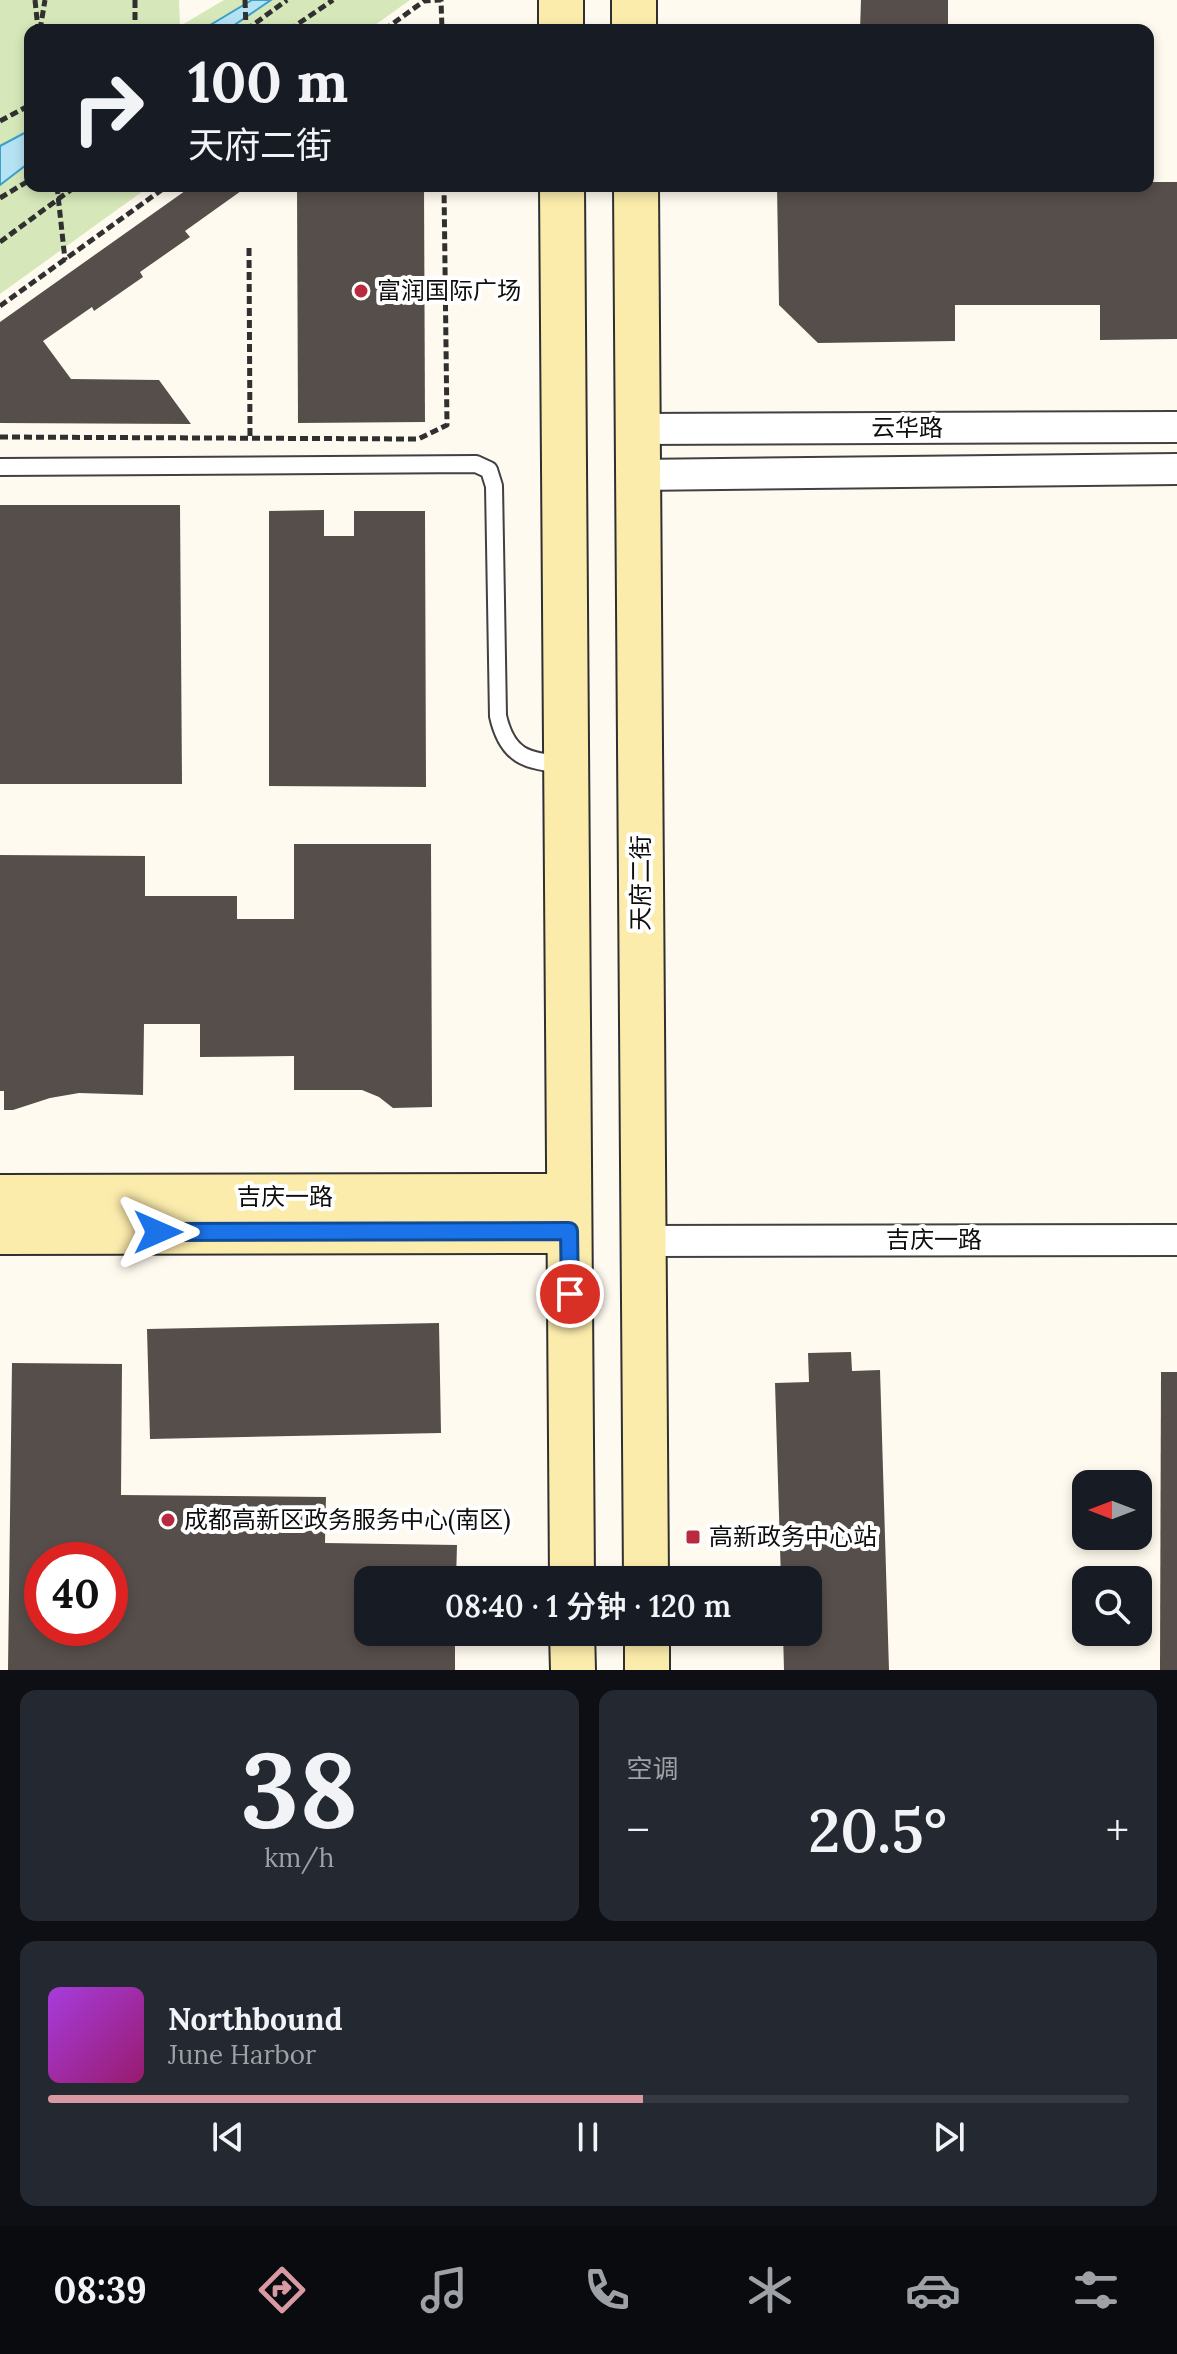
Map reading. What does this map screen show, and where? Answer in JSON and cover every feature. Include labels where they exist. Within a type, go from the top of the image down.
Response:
[{"type":"main road","points":[[561,0],[561,24]]},
{"type":"main road","points":[[634,0],[634,24]]},
{"type":"main road","points":[[562,192],[572,1566]]},
{"type":"main road","name":"天府二街","points":[[636,192],[646,1566]]},
{"type":"main road","name":"吉庆一路","points":[[0,1197],[569,1213]]},
{"type":"main road","name":"吉庆一路","points":[[0,1232],[569,1213]]},
{"type":"main road","points":[[572,1646],[573,1670]]},
{"type":"main road","points":[[647,1646],[647,1670]]},
{"type":"street","name":"云华路","points":[[637,429],[1177,427]]},
{"type":"street","name":"云华路","points":[[638,475],[1177,469]]},
{"type":"street","name":"吉庆一路","points":[[644,1241],[1177,1240]]},
{"type":"lane","points":[[0,467],[476,464],[489,470],[494,486],[498,716],[503,738],[518,753],[538,763],[566,765]]},
{"type":"path","points":[[35,0],[38,24]]},
{"type":"path","points":[[40,24],[45,0]]},
{"type":"path","points":[[135,0],[135,24]]},
{"type":"path","points":[[252,24],[287,0]]},
{"type":"path","points":[[298,24],[333,0]]},
{"type":"path","points":[[392,24],[424,1],[441,0],[442,24]]},
{"type":"path","points":[[245,1],[246,24]]},
{"type":"path","points":[[0,121],[24,108]]},
{"type":"path","points":[[0,198],[24,184]]},
{"type":"path","points":[[57,192],[65,260]]},
{"type":"path","points":[[0,242],[68,192]]},
{"type":"path","points":[[0,306],[159,192]]},
{"type":"path","points":[[0,437],[418,439],[447,425],[444,192]]},
{"type":"path","points":[[249,248],[250,438]]},
{"type":"green space","points":[[0,0],[179,0],[180,24],[24,24],[24,192],[142,192],[0,294]]},
{"type":"green space","points":[[224,0],[410,0],[376,24],[183,24]]},
{"type":"water","points":[[252,0],[271,0],[236,24],[212,24]]},
{"type":"water","points":[[24,133],[24,167],[0,185],[0,146]]},
{"type":"building","points":[[861,0],[948,0],[948,24],[860,24]]},
{"type":"building","points":[[1154,182],[1177,182],[1177,339],[1100,340],[1100,305],[955,305],[955,341],[818,343],[779,305],[777,192],[1154,192]]},
{"type":"building","points":[[184,192],[240,192],[185,231],[190,237],[140,272],[143,277],[43,341],[71,379],[159,380],[191,424],[0,423],[0,322]]},
{"type":"building","name":"富润国际广场","points":[[297,192],[424,192],[425,422],[298,423]]},
{"type":"building","points":[[0,505],[180,505],[182,784],[0,784]]},
{"type":"building","points":[[324,510],[324,536],[354,536],[354,511],[425,511],[426,787],[269,786],[269,511]]},
{"type":"building","points":[[294,844],[431,844],[432,1107],[393,1108],[379,1097],[362,1090],[294,1090],[294,1056],[200,1057],[200,1024],[144,1024],[143,1095],[79,1093],[4,1110],[4,1091],[0,1091],[0,855],[145,856],[145,896],[237,896],[237,919],[294,919]]},
{"type":"building","points":[[439,1323],[441,1433],[150,1439],[147,1329]]},
{"type":"building","points":[[851,1352],[852,1371],[880,1370],[889,1670],[784,1670],[783,1646],[822,1646],[822,1566],[781,1566],[775,1383],[809,1382],[808,1353]]},
{"type":"building","name":"成都高新区政务服务中心(南区)","points":[[12,1363],[122,1364],[121,1495],[326,1497],[325,1543],[457,1545],[456,1566],[354,1566],[354,1646],[455,1646],[455,1670],[8,1670]]},
{"type":"building","points":[[1161,1372],[1177,1372],[1177,1670],[1160,1670]]},
{"type":"place","name":"富润国际广场","points":[[361,291]]},
{"type":"place","name":"成都高新区政务服务中心(南区)","points":[[168,1520]]},
{"type":"place","name":"高新政务中心站","points":[[693,1537]]},
{"type":"route","points":[[158,1232],[569,1231],[570,1294]]}]
